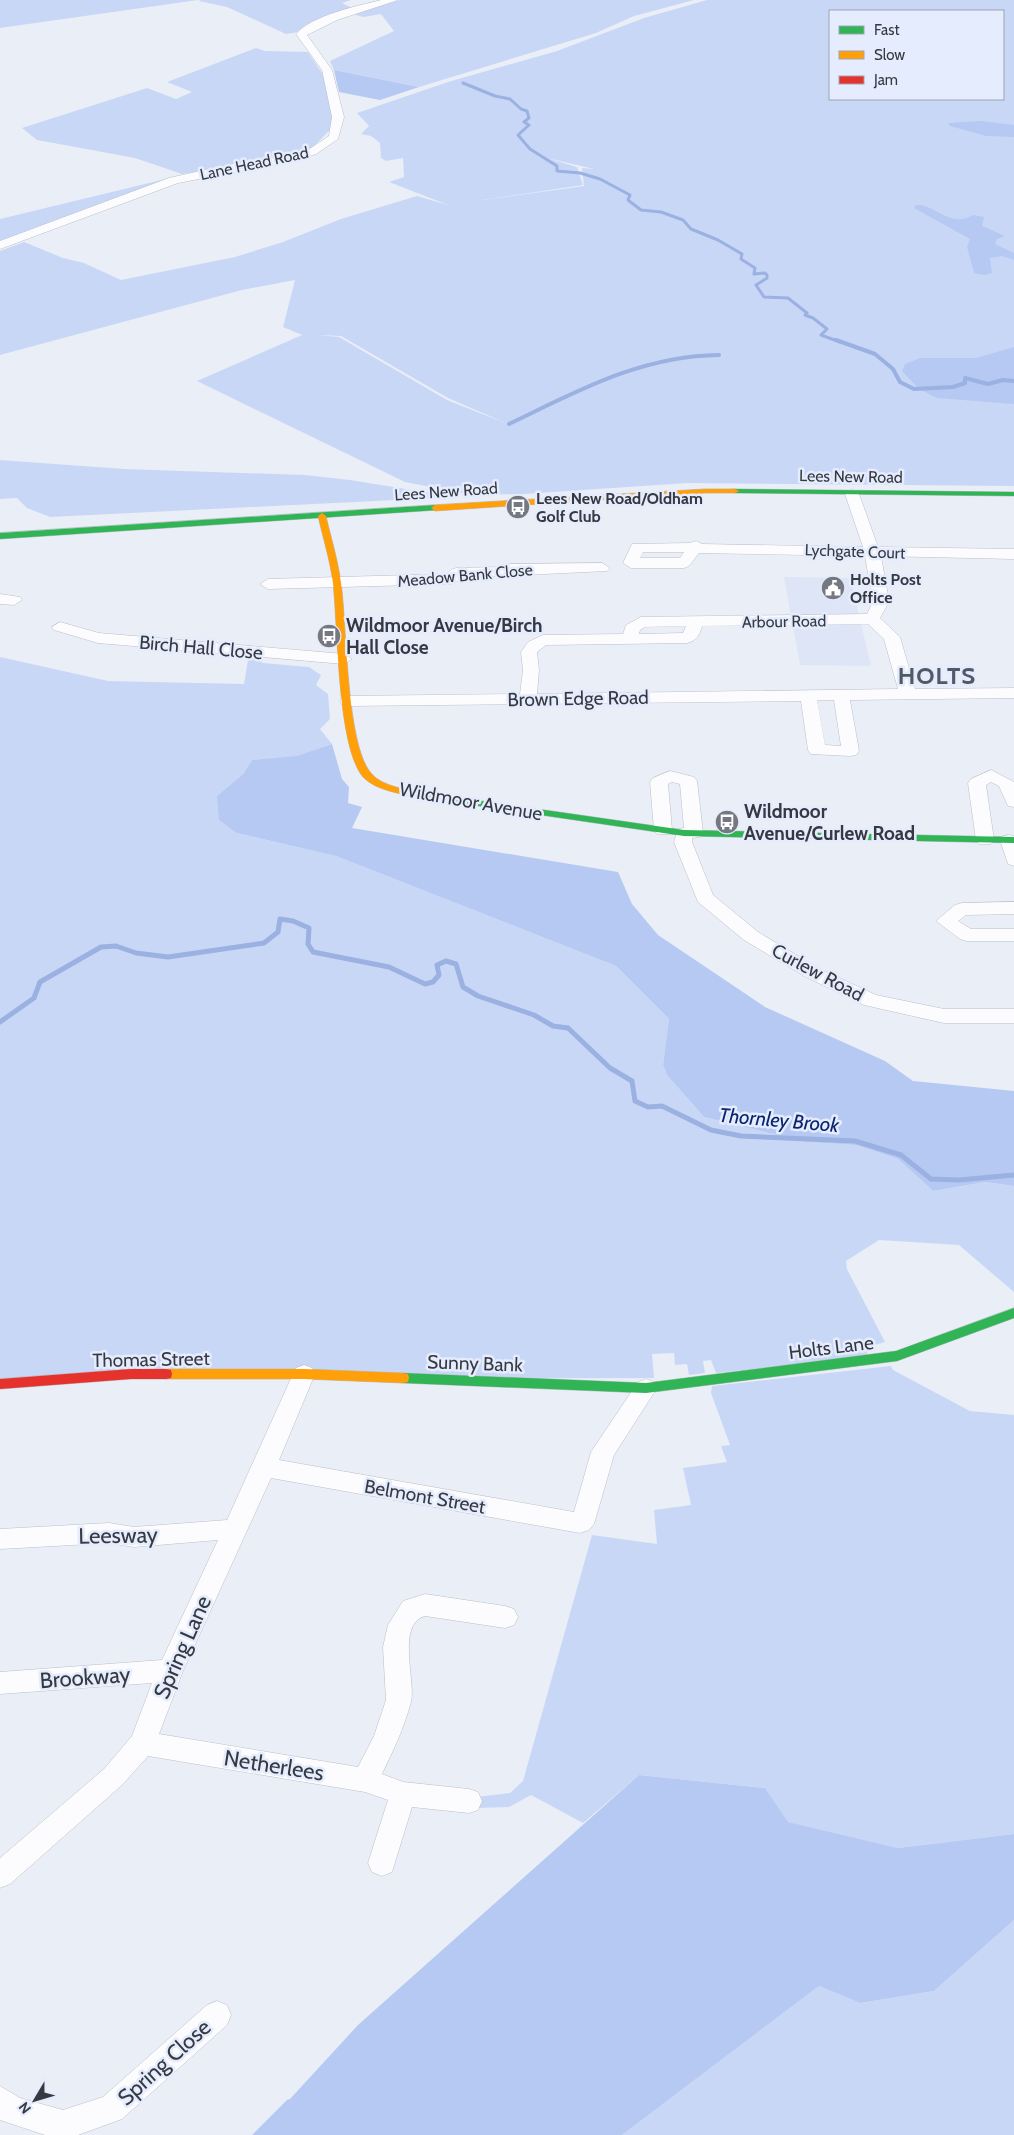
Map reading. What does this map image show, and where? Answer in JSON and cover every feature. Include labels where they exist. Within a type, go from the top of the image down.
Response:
[{"type":"street","name":"Lane Head Road","points":[[0,245],[38,233],[156,186],[200,174],[298,157],[312,152],[334,137],[338,117],[327,70],[301,34],[312,27],[365,7],[393,0]]},
{"type":"street","name":"Lees New Road","points":[[0,536],[696,491],[852,494],[1014,494]]},
{"type":"street","points":[[852,494],[872,551],[881,602],[872,619],[892,637],[908,694]]},
{"type":"street","name":"Wildmoor Avenue","points":[[322,516],[338,582],[350,723],[358,763],[367,776],[376,782],[420,795],[689,833],[1011,840]]},
{"type":"street","name":"Lychgate Court","points":[[696,546],[1014,554]]},
{"type":"street","name":"Meadow Bank Close","points":[[268,584],[451,579],[456,574],[505,572],[510,569],[602,568]]},
{"type":"street","name":"Arbour Road","points":[[528,699],[531,670],[529,652],[543,640],[687,638],[692,632],[695,622],[872,619]]},
{"type":"street","name":"Birch Hall Close","points":[[60,628],[98,638],[344,659]]},
{"type":"street","name":"Brown Edge Road","points":[[348,702],[808,694],[1014,693]]},
{"type":"street","points":[[808,694],[817,750],[850,751],[841,694]]},
{"type":"street","points":[[985,840],[978,783],[991,775],[1006,783],[1014,802]]},
{"type":"street","points":[[663,830],[659,782],[670,776],[688,781],[689,833]]},
{"type":"street","name":"Curlew Road","points":[[689,833],[683,842],[705,898],[751,936],[811,972],[871,1000],[944,1016],[1014,1016]]},
{"type":"street","points":[[1011,840],[1014,860]]},
{"type":"street","points":[[1014,908],[962,909],[945,921],[967,934],[1014,935]]},
{"type":"street","name":"Holts Lane","points":[[646,1388],[897,1356],[1014,1313]]},
{"type":"street","name":"Thomas Street","points":[[0,1384],[131,1374],[304,1374]]},
{"type":"street","name":"Sunny Bank","points":[[304,1374],[646,1388]]},
{"type":"street","name":"Spring Lane","points":[[0,1875],[113,1777],[142,1744],[170,1671],[264,1467],[304,1374]]},
{"type":"street","name":"Belmont Street","points":[[264,1467],[580,1523],[585,1518],[603,1452],[646,1388]]},
{"type":"street","name":"Leesway","points":[[0,1539],[109,1533],[134,1537],[236,1529]]},
{"type":"street","points":[[366,1780],[386,1738],[399,1700],[396,1647],[401,1625],[412,1609],[425,1604],[505,1617]]},
{"type":"street","name":"Brookway","points":[[0,1683],[170,1671]]},
{"type":"street","name":"Netherlees","points":[[142,1744],[366,1780],[403,1794],[469,1801]]},
{"type":"street","points":[[382,1863],[403,1794]]},
{"type":"street","name":"Spring Close","points":[[4,2111],[63,2125],[112,2109],[217,2015]]},
{"type":"shaded area","points":[[0,0],[198,0],[0,28]]},
{"type":"shaded area","points":[[351,0],[342,3],[354,9],[299,32],[286,34],[227,7],[199,1]]},
{"type":"shaded area","points":[[400,0],[694,0],[634,16],[596,33],[419,87],[334,70],[330,61],[394,31],[381,14],[363,17],[353,14]]},
{"type":"shaded area","points":[[707,0],[1014,0],[1014,486],[687,483],[524,494],[472,495],[405,482],[197,381],[302,335],[283,327],[295,280],[242,290],[0,355],[0,251],[24,242],[63,258],[84,263],[121,280],[235,257],[283,242],[341,219],[417,196],[448,205],[389,182],[404,177],[403,158],[386,161],[381,158],[380,143],[371,136],[361,134],[369,126],[357,113],[448,82],[557,51],[644,18]],"holes":[[[547,158],[594,169],[582,168],[584,186],[482,200],[583,185],[577,167]],[[318,335],[341,336],[448,398],[508,424],[447,400],[339,337]]]},
{"type":"shaded area","points":[[256,48],[265,51],[308,52],[324,76],[334,126],[311,149],[290,156],[182,174],[135,158],[37,140],[22,128],[147,88],[176,99],[192,92],[167,82]]},
{"type":"shaded area","points":[[334,70],[419,87],[380,100],[339,92]]},
{"type":"shaded area","points":[[981,121],[1014,125],[1014,137],[986,136],[950,126],[948,123]]},
{"type":"shaded area","points":[[178,176],[0,241],[0,219]]},
{"type":"shaded area","points":[[916,205],[930,208],[950,218],[965,219],[973,215],[984,217],[982,226],[1005,236],[997,239],[995,244],[1014,253],[1014,260],[1002,256],[990,258],[992,273],[984,275],[974,273],[967,247],[970,239],[914,208]]},
{"type":"shaded area","points":[[1014,347],[1014,404],[937,398],[919,389],[902,371],[905,364],[920,358],[976,358]]},
{"type":"shaded area","points":[[0,460],[124,469],[305,475],[350,480],[455,497],[50,517],[27,508],[17,498],[0,499]]},
{"type":"shaded area","points":[[784,577],[850,578],[871,666],[800,665]]},
{"type":"shaded area","points":[[249,654],[263,663],[309,667],[321,675],[316,685],[328,694],[330,719],[320,729],[332,744],[296,757],[252,760],[245,772],[217,796],[237,833],[336,856],[616,966],[669,1019],[663,1065],[667,1075],[704,1117],[806,1142],[856,1145],[898,1159],[933,1191],[985,1182],[1014,1186],[1014,1292],[959,1245],[879,1240],[846,1261],[847,1269],[885,1342],[871,1346],[865,1357],[716,1373],[711,1360],[703,1361],[705,1373],[689,1375],[687,1364],[675,1365],[674,1353],[652,1354],[654,1378],[0,1379],[0,657],[108,681],[244,684]]},
{"type":"shaded area","points":[[332,744],[342,779],[349,787],[348,803],[362,807],[352,828],[618,872],[632,904],[658,935],[765,1007],[885,1061],[913,1081],[1014,1091],[1014,1186],[985,1182],[933,1191],[898,1159],[856,1145],[806,1142],[704,1117],[667,1075],[663,1065],[669,1019],[616,966],[336,856],[237,833],[219,820],[217,796],[244,773],[252,760],[297,756]]},
{"type":"shaded area","points":[[891,1366],[893,1370],[970,1411],[1014,1415],[1014,1834],[898,1848],[787,1822],[765,1788],[639,1775],[583,1823],[531,1795],[509,1807],[476,1808],[476,1797],[510,1793],[523,1781],[592,1535],[657,1544],[654,1510],[691,1505],[683,1468],[727,1462],[721,1446],[730,1445],[711,1393],[712,1386]]},
{"type":"shaded area","points":[[639,1775],[765,1788],[788,1822],[898,1848],[1014,1834],[1014,1920],[934,1991],[860,2003],[819,1986],[622,2135],[252,2135],[290,2099],[358,2025]]},
{"type":"shaded area","points":[[1014,1920],[1014,2135],[622,2135],[819,1986],[860,2003],[934,1991]]},
{"type":"waterway","points":[[463,83],[495,96],[510,99],[521,109],[527,111],[529,118],[524,122],[529,125],[518,135],[530,149],[557,166],[557,171],[580,173],[600,179],[630,195],[628,200],[641,210],[661,212],[683,220],[691,229],[718,240],[742,254],[741,259],[755,268],[754,274],[765,273],[767,275],[767,278],[756,285],[764,297],[788,298],[807,313],[805,315],[813,318],[827,329],[821,335],[840,342]]},
{"type":"waterway","points":[[836,340],[875,354],[893,369],[900,382],[914,389],[953,387],[965,383],[965,378],[988,384],[1003,380],[1014,381]]},
{"type":"waterway","points":[[509,424],[585,388],[636,369],[690,357],[719,355]]},
{"type":"waterway","name":"Thornley Brook","points":[[0,1022],[34,998],[40,982],[101,947],[116,946],[136,953],[168,957],[264,943],[278,932],[280,919],[293,921],[309,928],[308,944],[313,952],[389,967],[425,984],[433,982],[439,975],[437,965],[446,961],[456,964],[463,987],[478,996],[534,1015],[553,1026],[568,1028],[610,1068],[632,1081],[635,1101],[648,1107],[662,1106],[711,1130],[741,1136],[855,1141],[901,1155],[931,1179],[959,1180],[1014,1175]]},
{"type":"traffic: fast","points":[[735,491],[1014,494]]},
{"type":"traffic: fast","points":[[0,536],[435,508]]},
{"type":"traffic: fast","points":[[420,795],[684,833],[1014,840]]},
{"type":"traffic: fast","points":[[403,1378],[646,1388],[897,1356],[1014,1313]]},
{"type":"traffic: slow","points":[[435,508],[705,491],[735,491]]},
{"type":"traffic: slow","points":[[322,516],[337,583],[345,685],[353,741],[359,762],[367,775],[372,779],[392,788],[420,795]]},
{"type":"traffic: slow","points":[[166,1374],[304,1374],[403,1378]]},
{"type":"traffic: jam","points":[[0,1384],[131,1374],[166,1374]]},
{"type":"place","name":"Lees New Road/Oldham Golf Club","points":[[518,507]]},
{"type":"place","name":"Holts Post Office","points":[[833,588]]},
{"type":"place","name":"Wildmoor Avenue/Birch Hall Close","points":[[329,636]]},
{"type":"place","name":"Wildmoor Avenue/Curlew Road","points":[[727,822]]},
{"type":"district","name":"HOLTS","points":[[937,676]]}]
